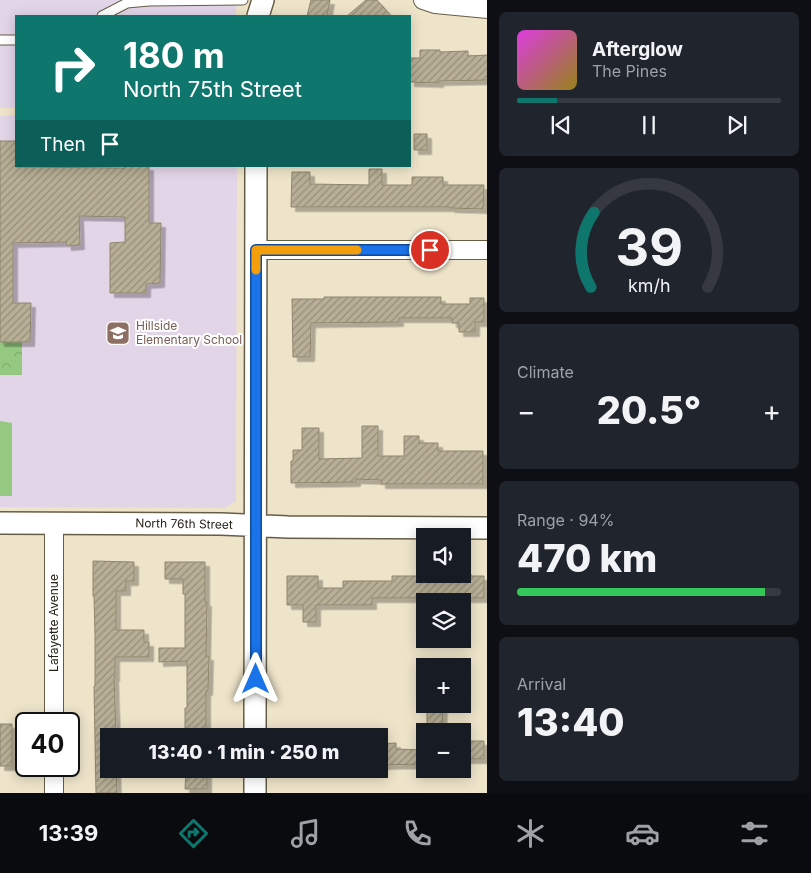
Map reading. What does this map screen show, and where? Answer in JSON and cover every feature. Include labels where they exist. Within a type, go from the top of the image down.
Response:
[{"type":"street","points":[[423,0],[435,4],[487,9]]},
{"type":"street","points":[[255,728],[256,167]]},
{"type":"street","points":[[256,250],[487,250]]},
{"type":"street","name":"Lafayette Avenue","points":[[54,523],[54,712]]},
{"type":"street","name":"North 76th Street","points":[[0,524],[487,528]]},
{"type":"street","points":[[54,777],[54,793]]},
{"type":"street","points":[[255,778],[255,793]]},
{"type":"lane","points":[[116,13],[127,3],[149,1],[254,4]]},
{"type":"lane","points":[[0,40],[15,40]]},
{"type":"shaded area","points":[[0,0],[238,0],[235,15],[15,15],[15,108],[0,108]]},
{"type":"shaded area","name":"Hillside Elementary School","points":[[15,115],[15,167],[237,167],[236,501],[225,508],[0,507],[0,116]]},
{"type":"green space","points":[[0,342],[22,342],[22,375],[0,375]]},
{"type":"green space","points":[[0,421],[12,423],[12,496],[0,496]]},
{"type":"building","points":[[311,0],[330,0],[327,15],[307,15]]},
{"type":"building","points":[[366,0],[377,0],[390,15],[348,15]]},
{"type":"building","points":[[420,50],[440,50],[440,52],[468,51],[468,56],[487,55],[487,80],[439,81],[439,83],[411,82],[411,58],[420,58]]},
{"type":"building","points":[[414,134],[427,134],[427,150],[414,150]]},
{"type":"building","points":[[0,141],[15,141],[15,167],[149,167],[149,223],[161,223],[160,283],[146,284],[146,293],[110,293],[110,243],[125,242],[125,217],[79,216],[80,245],[67,246],[66,242],[13,243],[13,303],[31,303],[30,342],[0,342]]},
{"type":"building","points":[[369,169],[382,169],[382,185],[412,185],[412,177],[443,177],[443,185],[484,185],[483,209],[450,207],[291,207],[292,172],[310,172],[310,184],[369,185]]},
{"type":"building","points":[[324,297],[441,297],[441,304],[470,304],[470,298],[484,298],[484,322],[475,322],[475,332],[459,332],[459,323],[452,323],[452,318],[399,318],[399,322],[311,323],[310,357],[293,357],[292,299],[324,299]]},
{"type":"building","points":[[362,426],[378,426],[378,456],[404,456],[404,436],[419,436],[419,443],[438,443],[438,451],[483,451],[483,484],[381,484],[381,480],[356,479],[356,482],[291,483],[293,450],[302,450],[302,428],[319,428],[319,459],[362,458]]},
{"type":"building","points":[[93,561],[134,562],[134,581],[126,581],[126,591],[116,591],[116,630],[144,630],[144,642],[149,642],[149,657],[115,657],[116,728],[100,728],[100,778],[116,778],[117,793],[96,793]]},
{"type":"building","points":[[165,562],[205,562],[205,602],[207,602],[206,656],[209,656],[208,691],[206,691],[206,728],[185,728],[187,661],[159,662],[159,648],[185,648],[185,594],[183,594],[183,579],[165,579]]},
{"type":"building","points":[[287,576],[318,576],[318,588],[343,588],[343,581],[392,581],[392,576],[416,576],[416,583],[471,583],[471,576],[484,576],[484,598],[471,598],[471,593],[416,593],[416,598],[372,598],[372,605],[316,605],[316,622],[303,622],[303,605],[287,605]]},
{"type":"building","points":[[427,713],[443,713],[442,723],[427,723]]},
{"type":"building","points":[[0,724],[12,724],[12,766],[0,766]]},
{"type":"building","points":[[471,741],[484,741],[484,759],[471,759]]},
{"type":"building","points":[[388,743],[396,743],[396,749],[416,750],[416,764],[388,765]]},
{"type":"building","points":[[186,778],[207,778],[207,789],[185,789]]},
{"type":"slow traffic","points":[[256,270],[256,250],[357,250]]},
{"type":"place","name":"Hillside Elementary School","points":[[118,333]]},
{"type":"route","points":[[256,679],[256,250],[430,250]]}]
